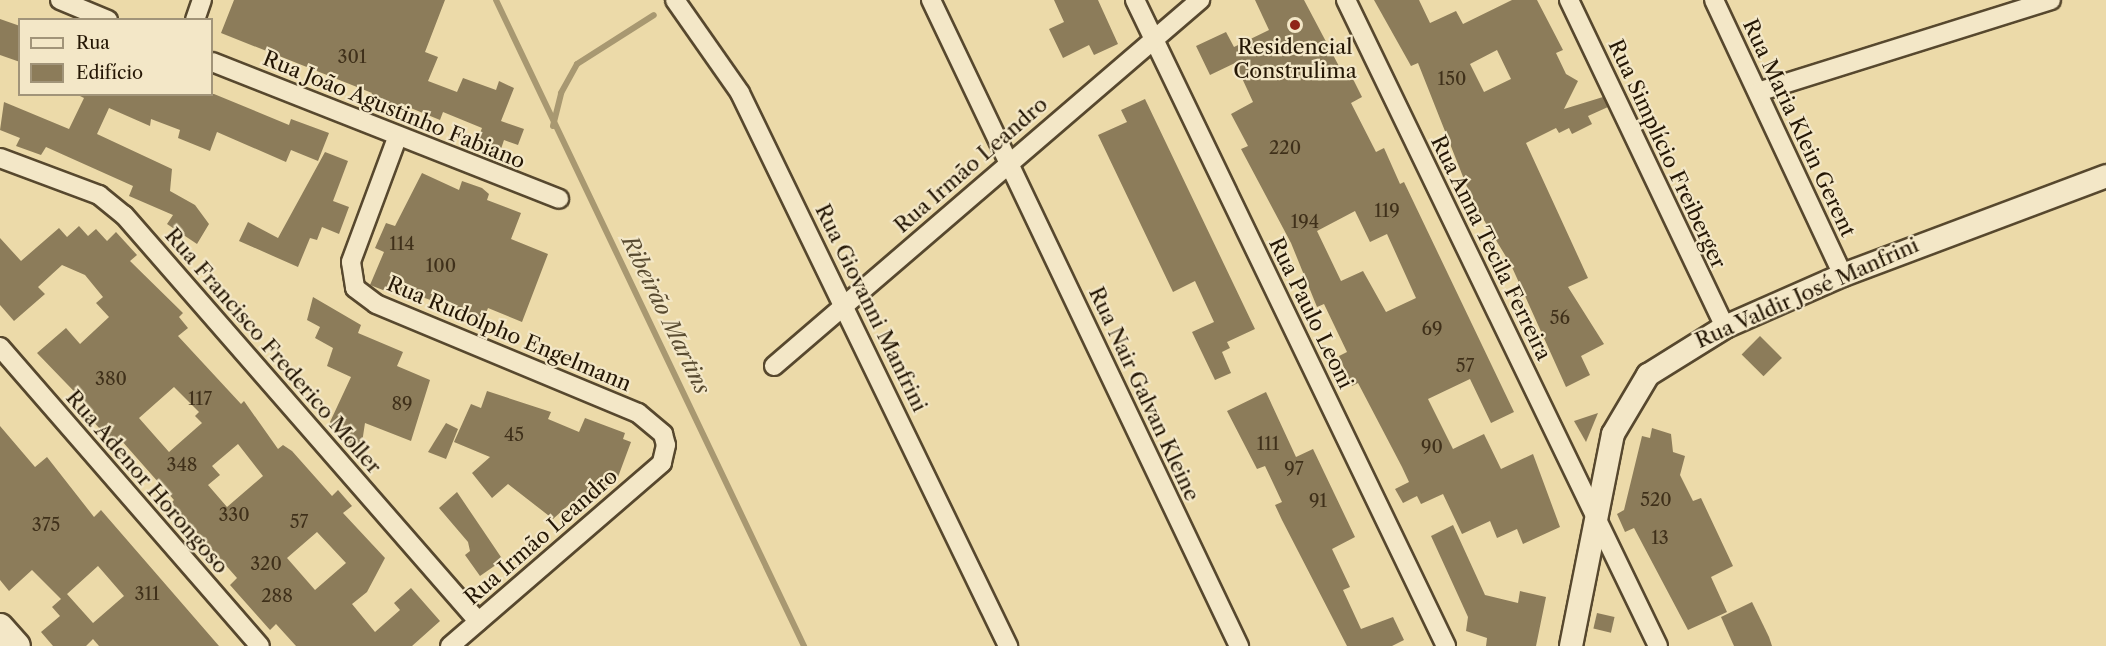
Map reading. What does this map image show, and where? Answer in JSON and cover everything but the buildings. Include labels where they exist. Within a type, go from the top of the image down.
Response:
[{"type":"main road","points":[[0,627],[17,646]]},
{"type":"street","points":[[60,0],[103,18]]},
{"type":"street","points":[[196,18],[202,0]]},
{"type":"street","name":"Rua Giovanni Manfrini","points":[[675,0],[740,93],[845,304],[1008,646]]},
{"type":"street","name":"Rua Nair Galvan Kleine","points":[[931,0],[1239,646]]},
{"type":"street","name":"Rua Paulo Leoni","points":[[1135,0],[1446,646]]},
{"type":"street","name":"Rua Irmão Leandro","points":[[774,366],[1153,37],[1200,0]]},
{"type":"street","name":"Rua Anna Tecila Ferreira","points":[[1346,0],[1658,646]]},
{"type":"street","name":"Rua Simplício Freiberger","points":[[1569,0],[1725,327]]},
{"type":"street","name":"Rua Maria Klein Gerent","points":[[1714,0],[1843,275]]},
{"type":"street","points":[[1758,92],[2051,0]]},
{"type":"street","name":"Rua João Agustinho Fabiano","points":[[213,62],[398,138],[559,199]]},
{"type":"street","name":"Rua Rudolpho Engelmann","points":[[398,138],[351,262],[355,288],[376,304],[638,413],[663,434],[662,463]]},
{"type":"street","name":"Rua Francisco Frederico Moller","points":[[0,158],[99,195],[124,215],[478,621]]},
{"type":"street","name":"Rua Valdir José Manfrini","points":[[1571,646],[1595,515],[1622,411],[1648,375],[1725,327],[1843,275],[2106,176]]},
{"type":"street","name":"Rua Adenor Horongoso","points":[[0,347],[260,646]]},
{"type":"street","name":"Rua Irmão Leandro","points":[[450,646],[662,463]]},
{"type":"waterway","name":"Ribeirão Martins","points":[[496,0],[804,646]]},
{"type":"waterway","points":[[553,126],[561,93],[577,64],[654,15]]},
{"type":"place","name":"Residencial Construlima","points":[[1295,25]]}]
